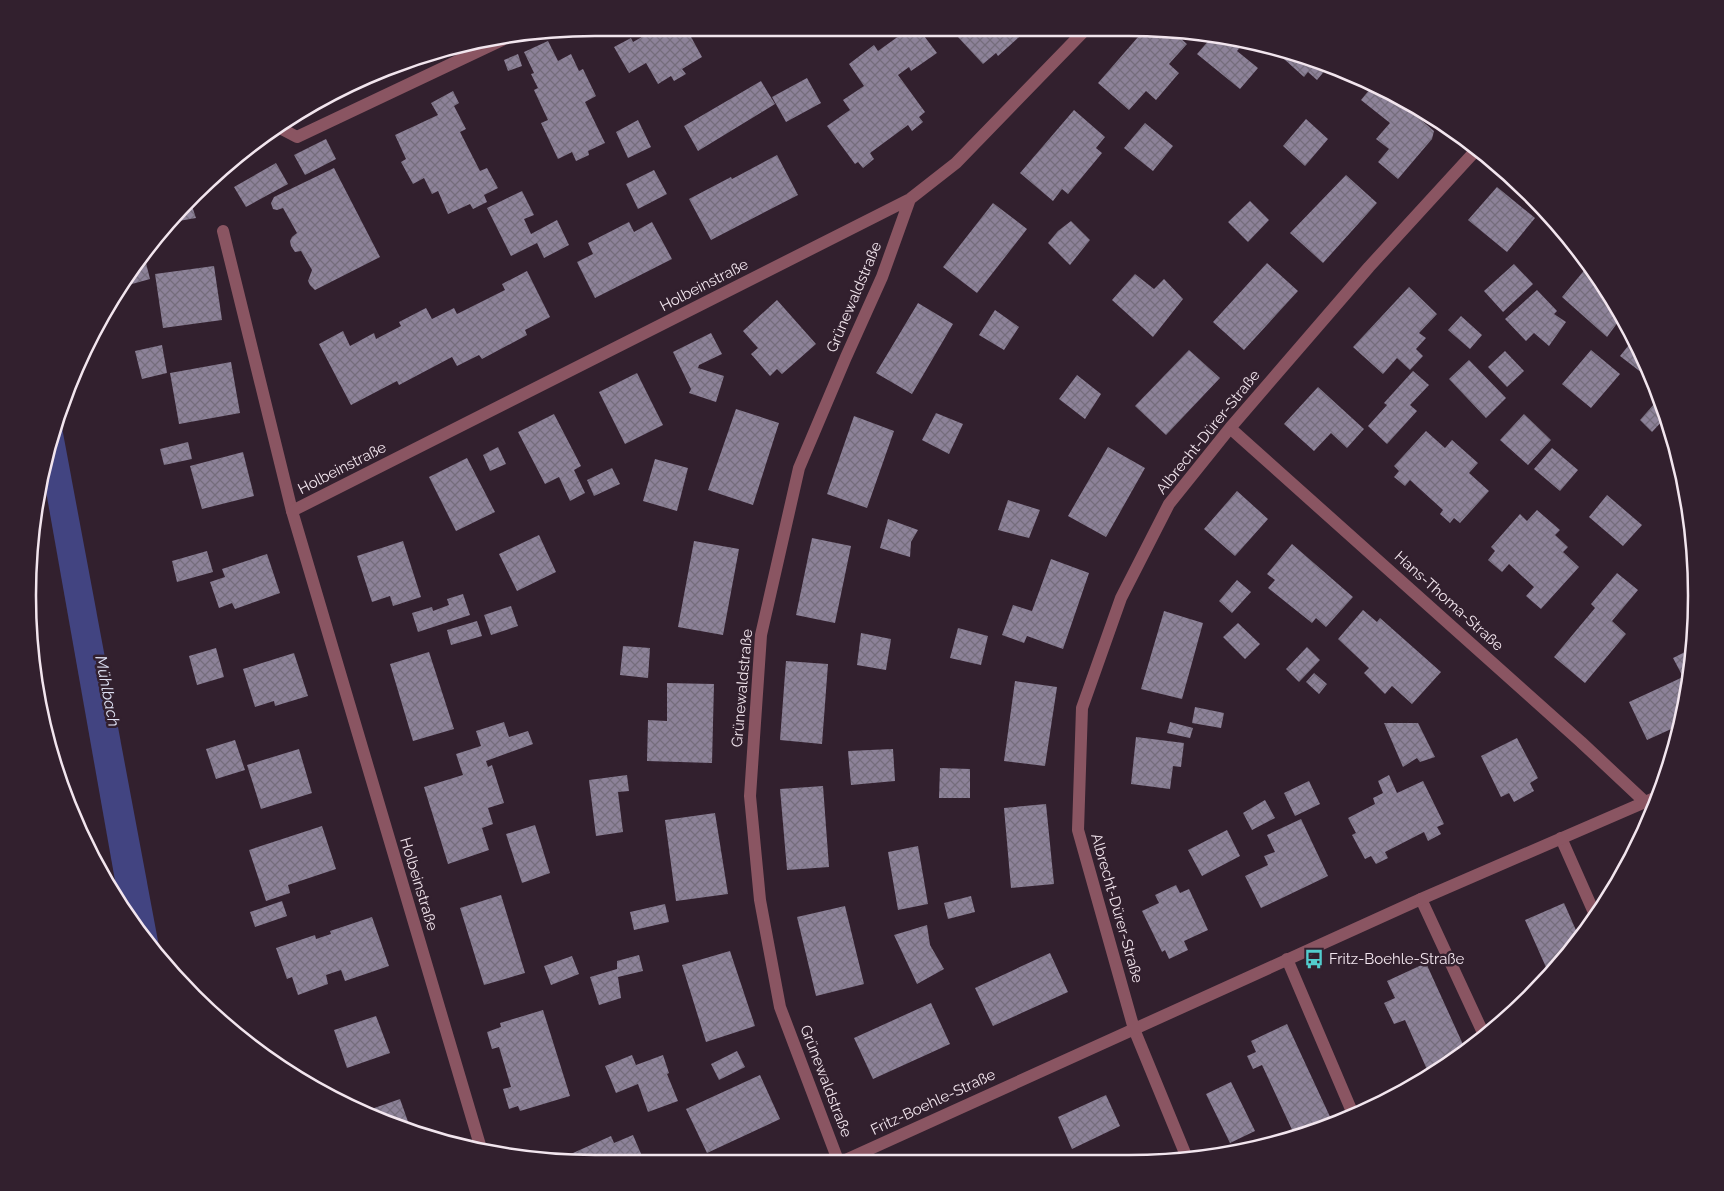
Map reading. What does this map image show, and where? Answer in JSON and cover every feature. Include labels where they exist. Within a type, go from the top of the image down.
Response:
[{"type":"street","name":"Holbeinstraße","points":[[292,512],[910,199],[956,163],[1079,36]]},
{"type":"street","points":[[285,131],[297,137],[488,47]]},
{"type":"street","name":"Albrecht-Dürer-Straße","points":[[1184,1152],[1134,1029],[1078,830],[1082,708],[1121,598],[1169,504],[1230,428],[1370,267],[1472,155]]},
{"type":"street","name":"Grünewaldstraße","points":[[836,1155],[780,1007],[760,900],[750,796],[761,634],[799,468],[882,277],[910,199]]},
{"type":"street","name":"Holbeinstraße","points":[[223,231],[292,512],[479,1142]]},
{"type":"street","name":"Hans-Thoma-Straße","points":[[1230,428],[1581,742],[1644,801]]},
{"type":"street","name":"Fritz-Boehle-Straße","points":[[857,1155],[1287,959],[1649,799]]},
{"type":"street","points":[[1561,838],[1592,908]]},
{"type":"street","points":[[1421,899],[1481,1029]]},
{"type":"street","points":[[1287,959],[1351,1109]]},
{"type":"water","name":"Mühlbach","points":[[62,428],[159,944],[115,881],[46,492]]},
{"type":"building","points":[[644,36],[691,36],[702,57],[682,69],[686,74],[674,81],[671,76],[658,84],[646,63],[629,73],[614,47],[631,38],[633,42]]},
{"type":"building","points":[[899,36],[924,36],[937,53],[911,71],[909,67],[898,75],[925,112],[919,117],[923,122],[912,131],[908,125],[870,153],[874,159],[863,168],[858,162],[855,164],[827,126],[850,110],[843,100],[864,86],[849,64],[874,45],[878,51]]},
{"type":"building","points":[[957,36],[1020,36],[998,56],[996,53],[983,64]]},
{"type":"building","points":[[1139,36],[1181,39],[1187,44],[1169,64],[1179,73],[1156,100],[1146,91],[1129,110],[1098,83]]},
{"type":"building","points":[[548,41],[558,61],[571,54],[579,71],[583,69],[596,96],[585,102],[605,143],[588,151],[589,155],[576,161],[572,152],[558,159],[541,123],[548,120],[534,90],[538,88],[531,74],[534,73],[524,52]]},
{"type":"building","points":[[1207,42],[1240,47],[1237,51],[1258,68],[1240,89],[1197,54]]},
{"type":"building","points":[[518,54],[522,66],[508,71],[504,60]]},
{"type":"building","points":[[1283,58],[1324,72],[1317,80],[1308,72],[1304,77]]},
{"type":"building","points":[[807,78],[821,103],[786,122],[772,97]]},
{"type":"building","points":[[761,81],[775,104],[698,151],[684,126]]},
{"type":"building","points":[[453,91],[459,103],[454,106],[466,129],[460,132],[480,171],[487,168],[498,188],[484,195],[487,202],[473,209],[470,204],[448,214],[438,191],[432,194],[424,178],[413,184],[401,162],[406,159],[395,135],[438,115],[431,103]]},
{"type":"building","points":[[1369,91],[1408,111],[1434,131],[1432,139],[1398,179],[1378,162],[1389,149],[1376,139],[1390,123],[1361,100]]},
{"type":"building","points":[[1074,110],[1105,137],[1096,148],[1102,153],[1068,194],[1062,189],[1053,201],[1020,173]]},
{"type":"building","points":[[1306,119],[1328,139],[1305,166],[1283,146]]},
{"type":"building","points":[[638,120],[651,147],[628,158],[616,132]]},
{"type":"building","points":[[1145,123],[1173,146],[1153,171],[1124,148]]},
{"type":"building","points":[[326,139],[336,159],[305,175],[294,155]]},
{"type":"building","points":[[777,155],[798,195],[711,240],[689,199]]},
{"type":"building","points":[[276,163],[288,184],[246,207],[234,187]]},
{"type":"building","points":[[334,168],[380,257],[315,290],[308,281],[312,270],[301,251],[295,252],[291,246],[290,241],[297,233],[283,208],[273,209],[271,203],[274,197]]},
{"type":"building","points":[[654,170],[667,194],[638,209],[626,184]]},
{"type":"building","points":[[1346,175],[1377,203],[1323,263],[1290,233]]},
{"type":"building","points":[[1497,187],[1535,218],[1507,252],[1468,220]]},
{"type":"building","points":[[522,191],[534,215],[524,219],[531,234],[557,220],[569,245],[544,258],[537,243],[511,256],[487,208]]},
{"type":"building","points":[[1250,201],[1269,220],[1248,242],[1228,222]]},
{"type":"building","points":[[993,203],[1027,229],[977,293],[943,267]]},
{"type":"building","points":[[193,208],[196,218],[181,221]]},
{"type":"building","points":[[1071,221],[1090,240],[1070,265],[1048,243],[1058,231]]},
{"type":"building","points":[[629,222],[634,232],[652,222],[672,259],[595,298],[577,262],[593,254],[588,243]]},
{"type":"building","points":[[146,263],[150,279],[132,284]]},
{"type":"building","points":[[1267,263],[1298,291],[1244,350],[1213,322]]},
{"type":"building","points":[[1514,264],[1533,284],[1503,312],[1484,291]]},
{"type":"building","points":[[214,266],[222,320],[163,328],[155,274]]},
{"type":"building","points":[[527,271],[550,317],[525,330],[527,335],[482,359],[479,355],[457,366],[452,357],[399,385],[397,381],[351,405],[319,344],[343,331],[350,346],[374,333],[376,339],[401,326],[399,322],[426,308],[432,319],[454,308],[457,314],[505,290],[502,284]]},
{"type":"building","points":[[1583,271],[1617,323],[1607,337],[1562,297]]},
{"type":"building","points":[[1135,274],[1154,289],[1164,279],[1183,299],[1153,337],[1112,300]]},
{"type":"building","points":[[1409,287],[1437,314],[1419,333],[1426,338],[1416,349],[1423,356],[1410,370],[1397,358],[1383,374],[1353,347]]},
{"type":"building","points":[[1537,290],[1557,311],[1554,314],[1566,322],[1549,346],[1534,333],[1526,341],[1505,319]]},
{"type":"building","points":[[777,300],[816,344],[782,374],[777,369],[770,376],[751,354],[758,348],[743,331]]},
{"type":"building","points":[[918,303],[953,324],[912,394],[876,373]]},
{"type":"building","points":[[995,310],[1019,327],[1004,350],[979,335]]},
{"type":"building","points":[[1461,316],[1482,335],[1470,349],[1448,330]]},
{"type":"building","points":[[711,333],[722,354],[699,365],[698,368],[724,376],[716,402],[689,393],[691,389],[673,352]]},
{"type":"building","points":[[162,345],[167,373],[142,379],[135,351]]},
{"type":"building","points":[[1629,345],[1641,372],[1620,356]]},
{"type":"building","points":[[1189,350],[1220,378],[1166,435],[1135,406]]},
{"type":"building","points":[[1591,350],[1620,374],[1591,408],[1562,384]]},
{"type":"building","points":[[1505,351],[1524,371],[1507,387],[1488,367]]},
{"type":"building","points":[[1469,360],[1506,398],[1486,418],[1449,379]]},
{"type":"building","points":[[231,362],[240,413],[179,424],[170,373]]},
{"type":"building","points":[[1413,371],[1429,385],[1410,405],[1417,411],[1387,444],[1368,426],[1387,405],[1384,403]]},
{"type":"building","points":[[637,373],[663,425],[625,444],[599,392]]},
{"type":"building","points":[[1077,375],[1101,394],[1085,419],[1059,399]]},
{"type":"building","points":[[1318,387],[1364,429],[1347,448],[1331,433],[1314,451],[1284,424]]},
{"type":"building","points":[[1654,404],[1660,423],[1652,432],[1640,420]]},
{"type":"building","points":[[736,409],[779,423],[753,505],[708,490]]},
{"type":"building","points":[[936,413],[963,424],[949,454],[922,440]]},
{"type":"building","points":[[554,414],[581,466],[574,470],[585,493],[570,501],[559,477],[545,484],[518,432]]},
{"type":"building","points":[[1524,414],[1551,440],[1528,465],[1500,440]]},
{"type":"building","points":[[854,416],[894,431],[867,508],[827,494]]},
{"type":"building","points":[[1426,431],[1445,448],[1452,440],[1478,463],[1469,473],[1489,491],[1460,523],[1454,518],[1450,523],[1440,514],[1443,510],[1410,480],[1405,486],[1394,477],[1399,471],[1394,466]]},
{"type":"building","points":[[188,442],[192,459],[164,465],[160,449]]},
{"type":"building","points":[[498,447],[506,464],[490,471],[483,455]]},
{"type":"building","points":[[1108,447],[1145,468],[1106,537],[1068,516]]},
{"type":"building","points":[[1552,448],[1578,470],[1560,491],[1534,469]]},
{"type":"building","points":[[243,452],[254,496],[202,509],[190,466]]},
{"type":"building","points":[[467,458],[495,512],[456,531],[429,477]]},
{"type":"building","points":[[655,459],[688,468],[677,511],[643,501]]},
{"type":"building","points":[[612,468],[620,484],[594,496],[587,480]]},
{"type":"building","points":[[1237,491],[1268,519],[1235,556],[1204,529]]},
{"type":"building","points":[[1607,495],[1642,525],[1623,546],[1589,517]]},
{"type":"building","points":[[1008,500],[1040,510],[1029,538],[998,530]]},
{"type":"building","points":[[1537,510],[1560,530],[1555,535],[1568,547],[1563,552],[1579,567],[1541,609],[1526,596],[1534,587],[1509,564],[1502,572],[1488,560],[1495,551],[1491,547],[1520,514],[1527,521]]},
{"type":"building","points":[[888,519],[918,530],[911,542],[910,557],[880,548]]},
{"type":"building","points":[[539,535],[556,572],[517,591],[499,554]]},
{"type":"building","points":[[812,538],[851,546],[835,623],[796,615]]},
{"type":"building","points":[[403,541],[421,597],[393,606],[390,596],[372,602],[357,556]]},
{"type":"building","points":[[694,541],[739,549],[723,635],[678,627]]},
{"type":"building","points":[[1292,544],[1353,597],[1326,627],[1316,618],[1312,623],[1268,588],[1275,580],[1267,574]]},
{"type":"building","points":[[207,551],[213,572],[177,582],[172,561]]},
{"type":"building","points":[[267,554],[280,593],[235,609],[232,603],[219,608],[210,582],[225,577],[222,569]]},
{"type":"building","points":[[1051,559],[1089,573],[1063,649],[1027,636],[1024,643],[1002,635],[1013,605],[1032,611]]},
{"type":"building","points":[[1617,573],[1638,590],[1612,621],[1626,634],[1585,683],[1554,657],[1595,608],[1591,604]]},
{"type":"building","points":[[1237,580],[1251,592],[1232,613],[1219,601]]},
{"type":"building","points":[[463,594],[470,615],[418,632],[412,613],[432,607],[433,611],[449,605],[447,599]]},
{"type":"building","points":[[511,606],[518,626],[491,635],[484,615]]},
{"type":"building","points":[[1363,610],[1377,622],[1380,618],[1441,672],[1412,704],[1392,686],[1385,694],[1364,673],[1369,668],[1338,639]]},
{"type":"building","points":[[1164,611],[1203,623],[1182,699],[1141,689]]},
{"type":"building","points":[[477,621],[482,636],[451,645],[447,630]]},
{"type":"building","points":[[1238,623],[1260,644],[1245,659],[1223,637]]},
{"type":"building","points":[[958,628],[988,636],[981,665],[950,658]]},
{"type":"building","points":[[861,633],[891,639],[886,670],[857,665]]},
{"type":"building","points":[[623,646],[650,648],[648,678],[620,675]]},
{"type":"building","points":[[1307,647],[1320,660],[1299,682],[1286,669]]},
{"type":"building","points":[[216,648],[224,677],[197,685],[189,656]]},
{"type":"building","points":[[429,652],[454,729],[413,741],[390,664]]},
{"type":"building","points":[[1685,652],[1682,675],[1673,658]]},
{"type":"building","points":[[294,653],[308,696],[275,706],[274,701],[255,707],[243,669]]},
{"type":"building","points":[[786,661],[828,664],[822,744],[780,740]]},
{"type":"building","points":[[1314,673],[1327,684],[1319,694],[1306,682]]},
{"type":"building","points":[[1681,678],[1672,729],[1647,740],[1629,702]]},
{"type":"building","points":[[1015,681],[1057,687],[1045,766],[1004,761]]},
{"type":"building","points":[[667,683],[714,684],[712,763],[647,761],[648,720],[667,721]]},
{"type":"building","points":[[1195,707],[1224,713],[1221,728],[1192,723]]},
{"type":"building","points":[[504,722],[509,737],[528,731],[533,744],[486,761],[488,767],[492,765],[504,803],[488,808],[493,824],[482,828],[489,850],[448,864],[424,787],[463,775],[456,754],[481,746],[476,731]]},
{"type":"building","points":[[1170,722],[1193,728],[1190,738],[1167,733]]},
{"type":"building","points":[[1384,723],[1418,723],[1435,757],[1420,762],[1417,758],[1403,767]]},
{"type":"building","points":[[1136,737],[1184,743],[1181,767],[1173,766],[1170,789],[1131,784]]},
{"type":"building","points":[[1517,738],[1538,778],[1530,783],[1534,791],[1514,802],[1509,793],[1501,797],[1481,756]]},
{"type":"building","points":[[235,740],[245,770],[216,779],[206,749]]},
{"type":"building","points":[[299,749],[312,793],[261,809],[247,765]]},
{"type":"building","points":[[893,749],[895,781],[851,785],[848,751]]},
{"type":"building","points":[[940,768],[970,769],[970,798],[939,798]]},
{"type":"building","points":[[627,775],[629,791],[618,792],[623,832],[596,836],[589,780]]},
{"type":"building","points":[[1389,775],[1397,793],[1423,781],[1444,824],[1437,827],[1441,834],[1428,841],[1424,832],[1385,852],[1388,858],[1376,864],[1371,856],[1365,859],[1352,835],[1356,833],[1348,818],[1375,804],[1373,798],[1383,793],[1378,781]]},
{"type":"building","points":[[1309,781],[1320,804],[1295,816],[1284,793]]},
{"type":"building","points":[[823,786],[829,867],[787,870],[780,789]]},
{"type":"building","points":[[1265,800],[1275,818],[1252,830],[1243,813]]},
{"type":"building","points":[[1046,804],[1054,884],[1011,888],[1004,808]]},
{"type":"building","points":[[715,813],[728,894],[676,901],[665,820]]},
{"type":"building","points":[[1301,819],[1328,876],[1261,908],[1245,876],[1268,865],[1264,856],[1275,852],[1267,835]]},
{"type":"building","points":[[535,825],[550,873],[522,883],[506,834]]},
{"type":"building","points":[[322,826],[336,869],[288,885],[290,893],[266,901],[249,850]]},
{"type":"building","points":[[1227,830],[1240,856],[1202,876],[1188,850]]},
{"type":"building","points":[[918,846],[928,904],[898,910],[888,852]]},
{"type":"building","points":[[1176,885],[1180,893],[1189,889],[1208,930],[1184,941],[1188,950],[1169,959],[1165,950],[1162,952],[1142,911],[1159,903],[1155,895]]},
{"type":"building","points":[[501,895],[525,973],[484,985],[460,908]]},
{"type":"building","points":[[971,896],[975,912],[948,919],[944,903]]},
{"type":"building","points":[[282,901],[287,916],[255,927],[250,912]]},
{"type":"building","points":[[1564,903],[1576,930],[1546,967],[1525,920]]},
{"type":"building","points":[[665,904],[669,922],[634,930],[630,912]]},
{"type":"building","points":[[845,906],[864,984],[816,996],[797,917]]},
{"type":"building","points":[[372,917],[389,966],[345,981],[341,970],[326,975],[328,984],[298,995],[292,977],[287,979],[276,948],[315,935],[316,939],[331,934],[330,931]]},
{"type":"building","points":[[927,925],[930,945],[944,969],[917,984],[894,935]]},
{"type":"building","points":[[730,951],[755,1026],[706,1042],[682,965]]},
{"type":"building","points":[[1050,953],[1068,992],[993,1026],[975,988]]},
{"type":"building","points":[[639,955],[643,971],[618,977],[621,998],[599,1005],[590,977],[617,969],[617,961]]},
{"type":"building","points":[[572,956],[579,974],[551,985],[544,966]]},
{"type":"building","points":[[1426,963],[1463,1043],[1426,1068],[1405,1020],[1394,1024],[1384,1003],[1395,998],[1387,981]]},
{"type":"building","points":[[931,1003],[950,1044],[873,1079],[854,1038]]},
{"type":"building","points":[[543,1010],[570,1096],[520,1111],[518,1106],[509,1109],[503,1089],[511,1087],[499,1047],[492,1049],[487,1032],[501,1027],[500,1023]]},
{"type":"building","points":[[376,1016],[390,1053],[347,1068],[334,1030]]},
{"type":"building","points":[[1287,1024],[1330,1117],[1292,1130],[1262,1065],[1253,1069],[1247,1056],[1256,1052],[1251,1041]]},
{"type":"building","points":[[737,1051],[745,1067],[719,1080],[711,1064]]},
{"type":"building","points":[[632,1055],[636,1065],[663,1055],[669,1073],[667,1074],[678,1101],[648,1112],[638,1084],[616,1093],[605,1066]]},
{"type":"building","points":[[760,1075],[780,1119],[707,1153],[686,1109]]},
{"type":"building","points":[[1231,1082],[1255,1131],[1230,1143],[1206,1094]]},
{"type":"building","points":[[1106,1095],[1120,1126],[1072,1149],[1058,1117]]},
{"type":"building","points":[[400,1099],[408,1122],[381,1112],[373,1108]]},
{"type":"building","points":[[633,1135],[642,1155],[570,1154],[611,1136],[614,1143]]},
{"type":"place","name":"Fritz-Boehle-Straße","points":[[1314,959]]}]
